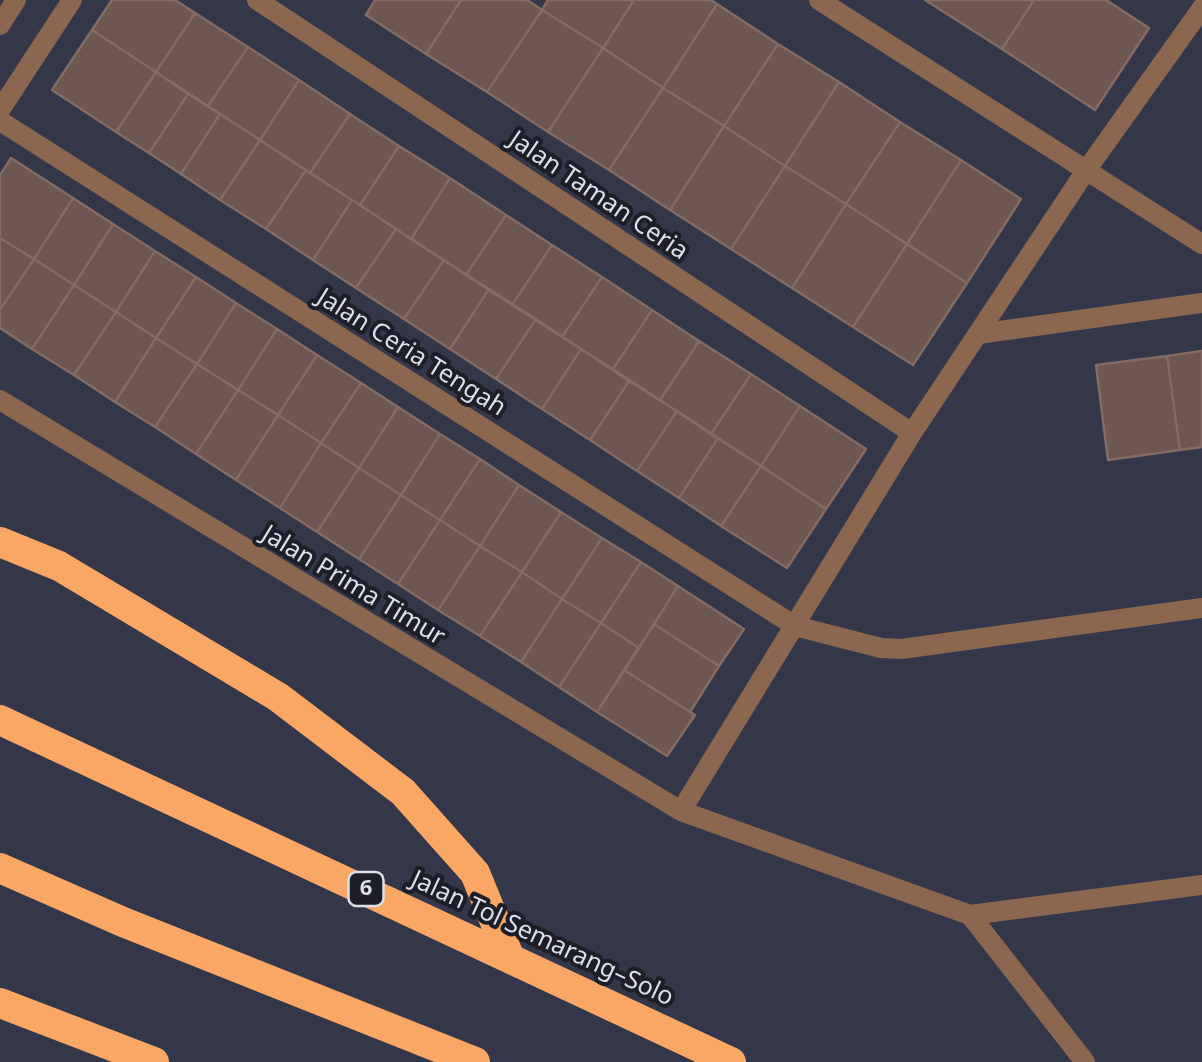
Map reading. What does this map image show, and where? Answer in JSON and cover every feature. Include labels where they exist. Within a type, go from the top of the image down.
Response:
[{"type":"highway","points":[[0,542],[59,566],[278,697],[403,792],[475,874],[509,956]]},
{"type":"highway","name":"Jalan Tol Semarang–Solo","points":[[0,720],[731,1062]]},
{"type":"highway","points":[[0,868],[123,922],[475,1062]]},
{"type":"highway","points":[[0,1003],[154,1062]]},
{"type":"street","points":[[0,25],[16,0]]},
{"type":"street","points":[[0,110],[72,0]]},
{"type":"street","name":"Jalan Taman Ceria","points":[[258,0],[912,434]]},
{"type":"street","points":[[819,0],[1202,244]]},
{"type":"street","points":[[681,811],[912,434],[1085,172],[1202,8]]},
{"type":"street","name":"Jalan Ceria Tengah","points":[[0,121],[795,626]]},
{"type":"street","points":[[978,334],[1202,303]]},
{"type":"street","name":"Jalan Prima Timur","points":[[0,400],[681,811],[970,915],[1202,885]]},
{"type":"street","points":[[795,626],[880,648],[901,649],[1202,608]]},
{"type":"street","points":[[970,915],[1084,1062]]},
{"type":"building","points":[[112,0],[175,0],[195,13],[156,72],[92,30]]},
{"type":"building","points":[[375,0],[461,0],[426,54],[366,15]]},
{"type":"building","points":[[461,0],[527,0],[542,10],[487,92],[426,54]]},
{"type":"building","points":[[548,0],[634,0],[603,48],[542,10]]},
{"type":"building","points":[[634,0],[711,0],[717,4],[663,88],[603,48]]},
{"type":"building","points":[[925,0],[1034,0],[1002,49]]},
{"type":"building","points":[[1034,0],[1106,0],[1149,28],[1095,110],[1002,49]]},
{"type":"building","points":[[717,4],[778,44],[724,126],[663,88]]},
{"type":"building","points":[[542,10],[603,48],[548,132],[487,92]]},
{"type":"building","points":[[195,13],[248,47],[208,106],[156,72]]},
{"type":"building","points":[[92,30],[156,72],[116,132],[52,90]]},
{"type":"building","points":[[778,44],[839,82],[785,166],[724,126]]},
{"type":"building","points":[[248,47],[299,80],[260,140],[208,106]]},
{"type":"building","points":[[603,48],[663,88],[609,170],[548,132]]},
{"type":"building","points":[[156,72],[188,94],[149,153],[116,132]]},
{"type":"building","points":[[299,80],[350,114],[310,173],[260,140]]},
{"type":"building","points":[[839,82],[900,122],[846,204],[785,166]]},
{"type":"building","points":[[663,88],[724,126],[670,210],[609,170]]},
{"type":"building","points":[[188,94],[220,114],[181,174],[149,153]]},
{"type":"building","points":[[220,114],[260,140],[220,200],[181,174]]},
{"type":"building","points":[[350,114],[399,146],[360,205],[310,173]]},
{"type":"building","points":[[900,122],[961,160],[907,244],[846,204]]},
{"type":"building","points":[[724,126],[785,166],[731,249],[670,210]]},
{"type":"building","points":[[260,140],[306,170],[266,229],[220,200]]},
{"type":"building","points":[[399,146],[450,178],[411,239],[360,205]]},
{"type":"building","points":[[11,158],[73,198],[34,259],[0,238],[0,175]]},
{"type":"building","points":[[961,160],[1021,199],[967,283],[907,244]]},
{"type":"building","points":[[785,166],[846,204],[792,288],[731,249]]},
{"type":"building","points":[[306,170],[352,200],[313,260],[266,229]]},
{"type":"building","points":[[450,178],[506,215],[466,275],[411,239]]},
{"type":"building","points":[[73,198],[113,224],[74,285],[34,259]]},
{"type":"building","points":[[352,200],[396,229],[356,288],[313,260]]},
{"type":"building","points":[[846,204],[907,244],[853,327],[792,288]]},
{"type":"building","points":[[506,215],[552,245],[512,305],[466,275]]},
{"type":"building","points":[[113,224],[155,251],[116,312],[74,285]]},
{"type":"building","points":[[396,229],[444,260],[404,319],[356,288]]},
{"type":"building","points":[[0,238],[34,259],[0,310]]},
{"type":"building","points":[[907,244],[967,283],[913,365],[853,327]]},
{"type":"building","points":[[552,245],[602,277],[562,337],[512,305]]},
{"type":"building","points":[[155,251],[196,277],[156,338],[116,312]]},
{"type":"building","points":[[34,259],[74,285],[32,349],[0,328],[0,310]]},
{"type":"building","points":[[444,260],[489,289],[450,349],[404,319]]},
{"type":"building","points":[[196,277],[236,303],[197,364],[156,338]]},
{"type":"building","points":[[602,277],[652,310],[613,369],[562,337]]},
{"type":"building","points":[[74,285],[116,312],[74,375],[32,349]]},
{"type":"building","points":[[489,289],[536,319],[496,379],[450,349]]},
{"type":"building","points":[[236,303],[277,329],[238,390],[197,364]]},
{"type":"building","points":[[652,310],[699,341],[660,400],[613,369]]},
{"type":"building","points":[[116,312],[156,338],[115,402],[74,375]]},
{"type":"building","points":[[536,319],[581,349],[542,409],[496,379]]},
{"type":"building","points":[[277,329],[317,355],[278,415],[238,390]]},
{"type":"building","points":[[156,338],[197,364],[155,427],[115,402]]},
{"type":"building","points":[[699,341],[751,374],[711,434],[660,400]]},
{"type":"building","points":[[581,349],[629,381],[590,440],[542,409]]},
{"type":"building","points":[[1202,351],[1202,447],[1180,450],[1167,356]]},
{"type":"building","points":[[317,355],[361,383],[321,443],[278,415]]},
{"type":"building","points":[[1167,356],[1180,450],[1108,460],[1096,365]]},
{"type":"building","points":[[197,364],[238,390],[196,454],[155,427]]},
{"type":"building","points":[[751,374],[800,406],[761,466],[711,434]]},
{"type":"building","points":[[629,381],[677,411],[637,471],[590,440]]},
{"type":"building","points":[[361,383],[398,407],[359,468],[321,443]]},
{"type":"building","points":[[238,390],[278,415],[236,480],[196,454]]},
{"type":"building","points":[[800,406],[866,449],[826,509],[761,466]]},
{"type":"building","points":[[398,407],[440,434],[401,495],[359,468]]},
{"type":"building","points":[[677,411],[718,438],[679,498],[637,471]]},
{"type":"building","points":[[278,415],[321,443],[280,508],[236,480]]},
{"type":"building","points":[[440,434],[480,459],[440,520],[401,495]]},
{"type":"building","points":[[718,438],[761,466],[721,526],[679,498]]},
{"type":"building","points":[[321,443],[359,468],[317,532],[280,508]]},
{"type":"building","points":[[480,459],[519,485],[480,546],[440,520]]},
{"type":"building","points":[[761,466],[826,509],[787,568],[721,526]]},
{"type":"building","points":[[359,468],[401,495],[359,559],[317,532]]},
{"type":"building","points":[[519,485],[561,512],[522,572],[480,546]]},
{"type":"building","points":[[401,495],[440,520],[398,584],[359,559]]},
{"type":"building","points":[[561,512],[602,538],[562,599],[522,572]]},
{"type":"building","points":[[440,520],[480,546],[438,610],[398,584]]},
{"type":"building","points":[[602,538],[641,562],[601,623],[562,599]]},
{"type":"building","points":[[480,546],[522,572],[480,636],[438,610]]},
{"type":"building","points":[[641,562],[678,586],[639,648],[601,623]]},
{"type":"building","points":[[522,572],[562,599],[521,662],[480,636]]},
{"type":"building","points":[[678,586],[744,629],[719,666],[654,624]]},
{"type":"building","points":[[562,599],[601,623],[559,687],[521,662]]},
{"type":"building","points":[[601,623],[639,648],[597,712],[559,687]]},
{"type":"building","points":[[654,624],[719,666],[690,712],[624,670]]},
{"type":"building","points":[[624,670],[695,715],[667,756],[597,712]]}]
